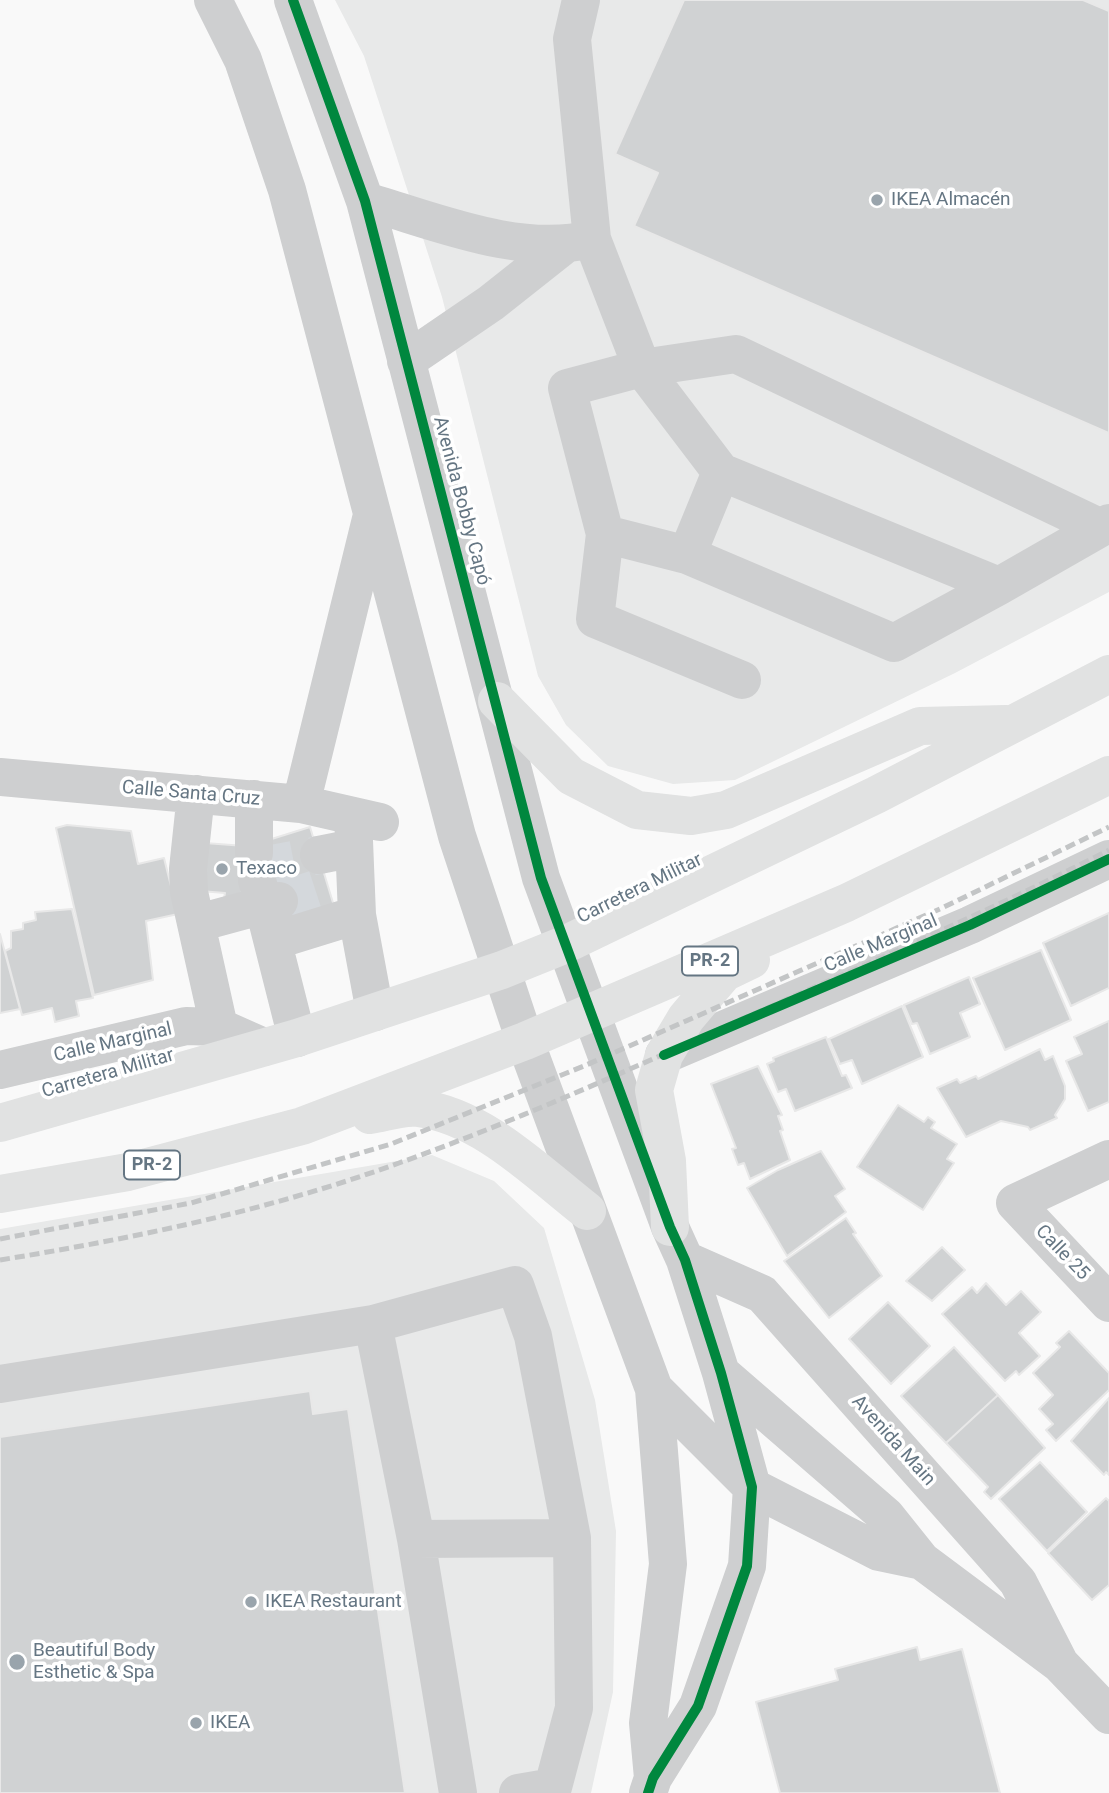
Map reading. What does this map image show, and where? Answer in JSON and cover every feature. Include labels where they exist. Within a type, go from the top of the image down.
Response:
[{"type":"main road","name":"Carretera Militar","points":[[0,1123],[281,1042],[502,970],[564,945],[876,796],[1109,674]]},
{"type":"main road","points":[[496,701],[571,776],[637,810],[691,816],[726,810],[920,726],[1015,723]]},
{"type":"main road","name":"PR-2","points":[[0,1194],[128,1172],[302,1126],[590,1012],[878,887],[1109,775]]},
{"type":"main road","points":[[677,1244],[667,1161],[654,1090],[664,1055],[686,1017],[724,973],[849,914],[878,887]]},
{"type":"main road","points":[[302,1126],[416,1108],[460,1120],[503,1145],[587,1211]]},
{"type":"street","points":[[212,0],[243,60],[287,190],[457,836],[525,1037],[654,1389],[668,1564],[648,1723],[651,1786]]},
{"type":"street","name":"Avenida Bobby Capó","points":[[293,0],[365,201],[541,878],[677,1244],[721,1373],[752,1487],[747,1566],[698,1706],[651,1786]]},
{"type":"street","points":[[581,0],[572,40],[578,242],[642,368],[721,472],[999,586]]},
{"type":"street","points":[[365,201],[492,237],[578,242]]},
{"type":"street","points":[[406,361],[578,242]]},
{"type":"street","points":[[742,680],[595,620],[605,534],[567,388],[642,368],[736,354],[1104,525]]},
{"type":"street","points":[[687,555],[721,472]]},
{"type":"street","points":[[301,804],[371,517]]},
{"type":"street","points":[[605,534],[687,555],[894,643],[1104,525]]},
{"type":"street","name":"Calle Santa Cruz","points":[[0,777],[195,807],[260,860],[301,804],[349,847]]},
{"type":"street","points":[[195,807],[188,869],[189,892],[219,1027]]},
{"type":"street","points":[[198,923],[260,860],[349,847],[357,915],[375,1012]]},
{"type":"street","name":"Calle Marginal","points":[[664,1055],[970,925],[1109,859]]},
{"type":"street","points":[[260,860],[273,942],[281,1042]]},
{"type":"street","points":[[273,942],[357,915]]},
{"type":"street","name":"Calle Marginal","points":[[0,1070],[186,1026],[219,1027],[281,1042]]},
{"type":"street","name":"Calle 25","points":[[1109,1160],[1015,1203],[1109,1303]]},
{"type":"street","name":"Avenida Main","points":[[677,1244],[762,1294],[1018,1582],[1060,1664]]},
{"type":"street","points":[[0,1384],[373,1324],[515,1284],[533,1336],[572,1538],[575,1708],[553,1787],[518,1793]]},
{"type":"street","points":[[373,1324],[416,1539],[458,1793]]},
{"type":"street","name":"Avenida Main","points":[[721,1373],[886,1516],[922,1561],[1060,1664],[1109,1715]]},
{"type":"street","points":[[654,1389],[752,1487],[879,1552],[922,1561]]},
{"type":"street","points":[[416,1539],[572,1538]]},
{"type":"shaded area","points":[[335,0],[1109,0],[1109,592],[955,673],[735,780],[673,784],[608,766],[566,725],[538,676],[442,297],[364,56]]},
{"type":"shaded area","points":[[432,1155],[494,1181],[544,1228],[595,1400],[616,1531],[613,1692],[591,1793],[0,1793],[0,1229]]},
{"type":"building","name":"IKEA Almacén","points":[[684,0],[1083,0],[1109,11],[1109,433],[634,226],[658,173],[615,154]]},
{"type":"building","points":[[67,825],[131,831],[138,864],[164,858],[178,914],[146,921],[153,980],[94,995],[56,828]]},
{"type":"building","points":[[310,827],[337,916],[288,931],[262,842]]},
{"type":"building","name":"Texaco","points":[[205,843],[245,846],[241,899],[224,898],[225,893],[200,891]]},
{"type":"building","points":[[72,909],[93,998],[76,1001],[79,1016],[55,1022],[52,1008],[22,1015],[5,951],[11,948],[11,931],[23,929],[23,923],[36,920],[35,912]]},
{"type":"building","points":[[1109,913],[1109,988],[1071,1006],[1043,943]]},
{"type":"building","points":[[0,934],[20,1009],[0,1013]]},
{"type":"building","points":[[1041,950],[1071,1020],[1005,1050],[973,978]]},
{"type":"building","points":[[969,977],[980,1004],[960,1013],[970,1037],[930,1054],[917,1023],[912,1024],[904,1005]]},
{"type":"building","points":[[902,1006],[923,1057],[862,1084],[852,1060],[840,1064],[829,1039]]},
{"type":"building","points":[[1109,1021],[1109,1102],[1088,1111],[1066,1061],[1082,1054],[1074,1037]]},
{"type":"building","points":[[826,1037],[842,1076],[846,1075],[852,1088],[795,1111],[786,1089],[778,1092],[767,1064],[774,1061],[773,1058]]},
{"type":"building","points":[[1040,1049],[1045,1060],[1053,1056],[1065,1086],[1065,1099],[1055,1115],[1057,1118],[1030,1130],[1028,1127],[1001,1121],[966,1137],[937,1088],[957,1079],[960,1083],[976,1076],[978,1079]]},
{"type":"building","points":[[758,1066],[782,1115],[778,1116],[783,1130],[780,1131],[790,1160],[750,1179],[744,1163],[738,1165],[732,1149],[736,1148],[711,1084]]},
{"type":"building","points":[[898,1105],[924,1122],[928,1117],[935,1122],[931,1128],[957,1144],[947,1159],[954,1163],[923,1210],[857,1167]]},
{"type":"building","points":[[821,1151],[845,1189],[835,1196],[846,1212],[787,1256],[747,1188],[778,1170]]},
{"type":"building","points":[[846,1218],[856,1233],[853,1234],[882,1276],[829,1318],[784,1261]]},
{"type":"building","points":[[942,1247],[965,1270],[932,1301],[906,1281]]},
{"type":"building","points":[[986,1283],[1006,1305],[1021,1291],[1041,1312],[1019,1333],[1040,1356],[1019,1375],[1016,1371],[1005,1381],[942,1314],[972,1287],[977,1293]]},
{"type":"building","points":[[888,1302],[930,1346],[891,1384],[849,1339]]},
{"type":"building","points":[[1069,1331],[1109,1373],[1109,1390],[1056,1441],[1046,1430],[1053,1424],[1039,1409],[1053,1395],[1033,1373],[1060,1347],[1056,1343]]},
{"type":"building","points":[[954,1347],[998,1395],[946,1443],[901,1396]]},
{"type":"building","points":[[310,1391],[313,1414],[348,1409],[405,1793],[0,1793],[0,1437]]},
{"type":"building","points":[[998,1395],[1045,1448],[991,1499],[984,1492],[988,1487],[946,1443]]},
{"type":"building","points":[[1109,1398],[1109,1475],[1106,1472],[1104,1475],[1071,1441]]},
{"type":"building","points":[[1040,1462],[1087,1512],[1047,1551],[999,1499]]},
{"type":"building","points":[[1106,1498],[1109,1501],[1109,1585],[1092,1600],[1048,1553]]},
{"type":"building","points":[[917,1647],[920,1660],[962,1649],[1000,1793],[780,1793],[756,1702],[838,1680],[835,1669]]},
{"type":"tunnel","points":[[256,867],[319,855]]},
{"type":"tunnel","points":[[279,901],[328,885]]},
{"type":"railway","points":[[0,1239],[191,1203],[391,1144],[584,1066],[942,908],[1109,827]]},
{"type":"railway","points":[[0,1260],[152,1232],[252,1209],[399,1163],[533,1111],[620,1073],[1021,894],[1109,850]]},
{"type":"cycle path","points":[[293,0],[365,201],[541,878],[670,1227],[685,1260],[721,1373],[752,1487],[747,1566],[698,1706],[653,1778],[648,1793]]},
{"type":"cycle path","points":[[664,1055],[970,925],[1109,859]]},
{"type":"place","name":"IKEA Almacén","points":[[877,200]]},
{"type":"place","name":"Texaco","points":[[222,869]]},
{"type":"place","name":"IKEA Restaurant","points":[[251,1602]]},
{"type":"place","name":"Beautiful Body Esthetic & Spa","points":[[17,1662]]},
{"type":"place","name":"IKEA","points":[[196,1723]]}]
